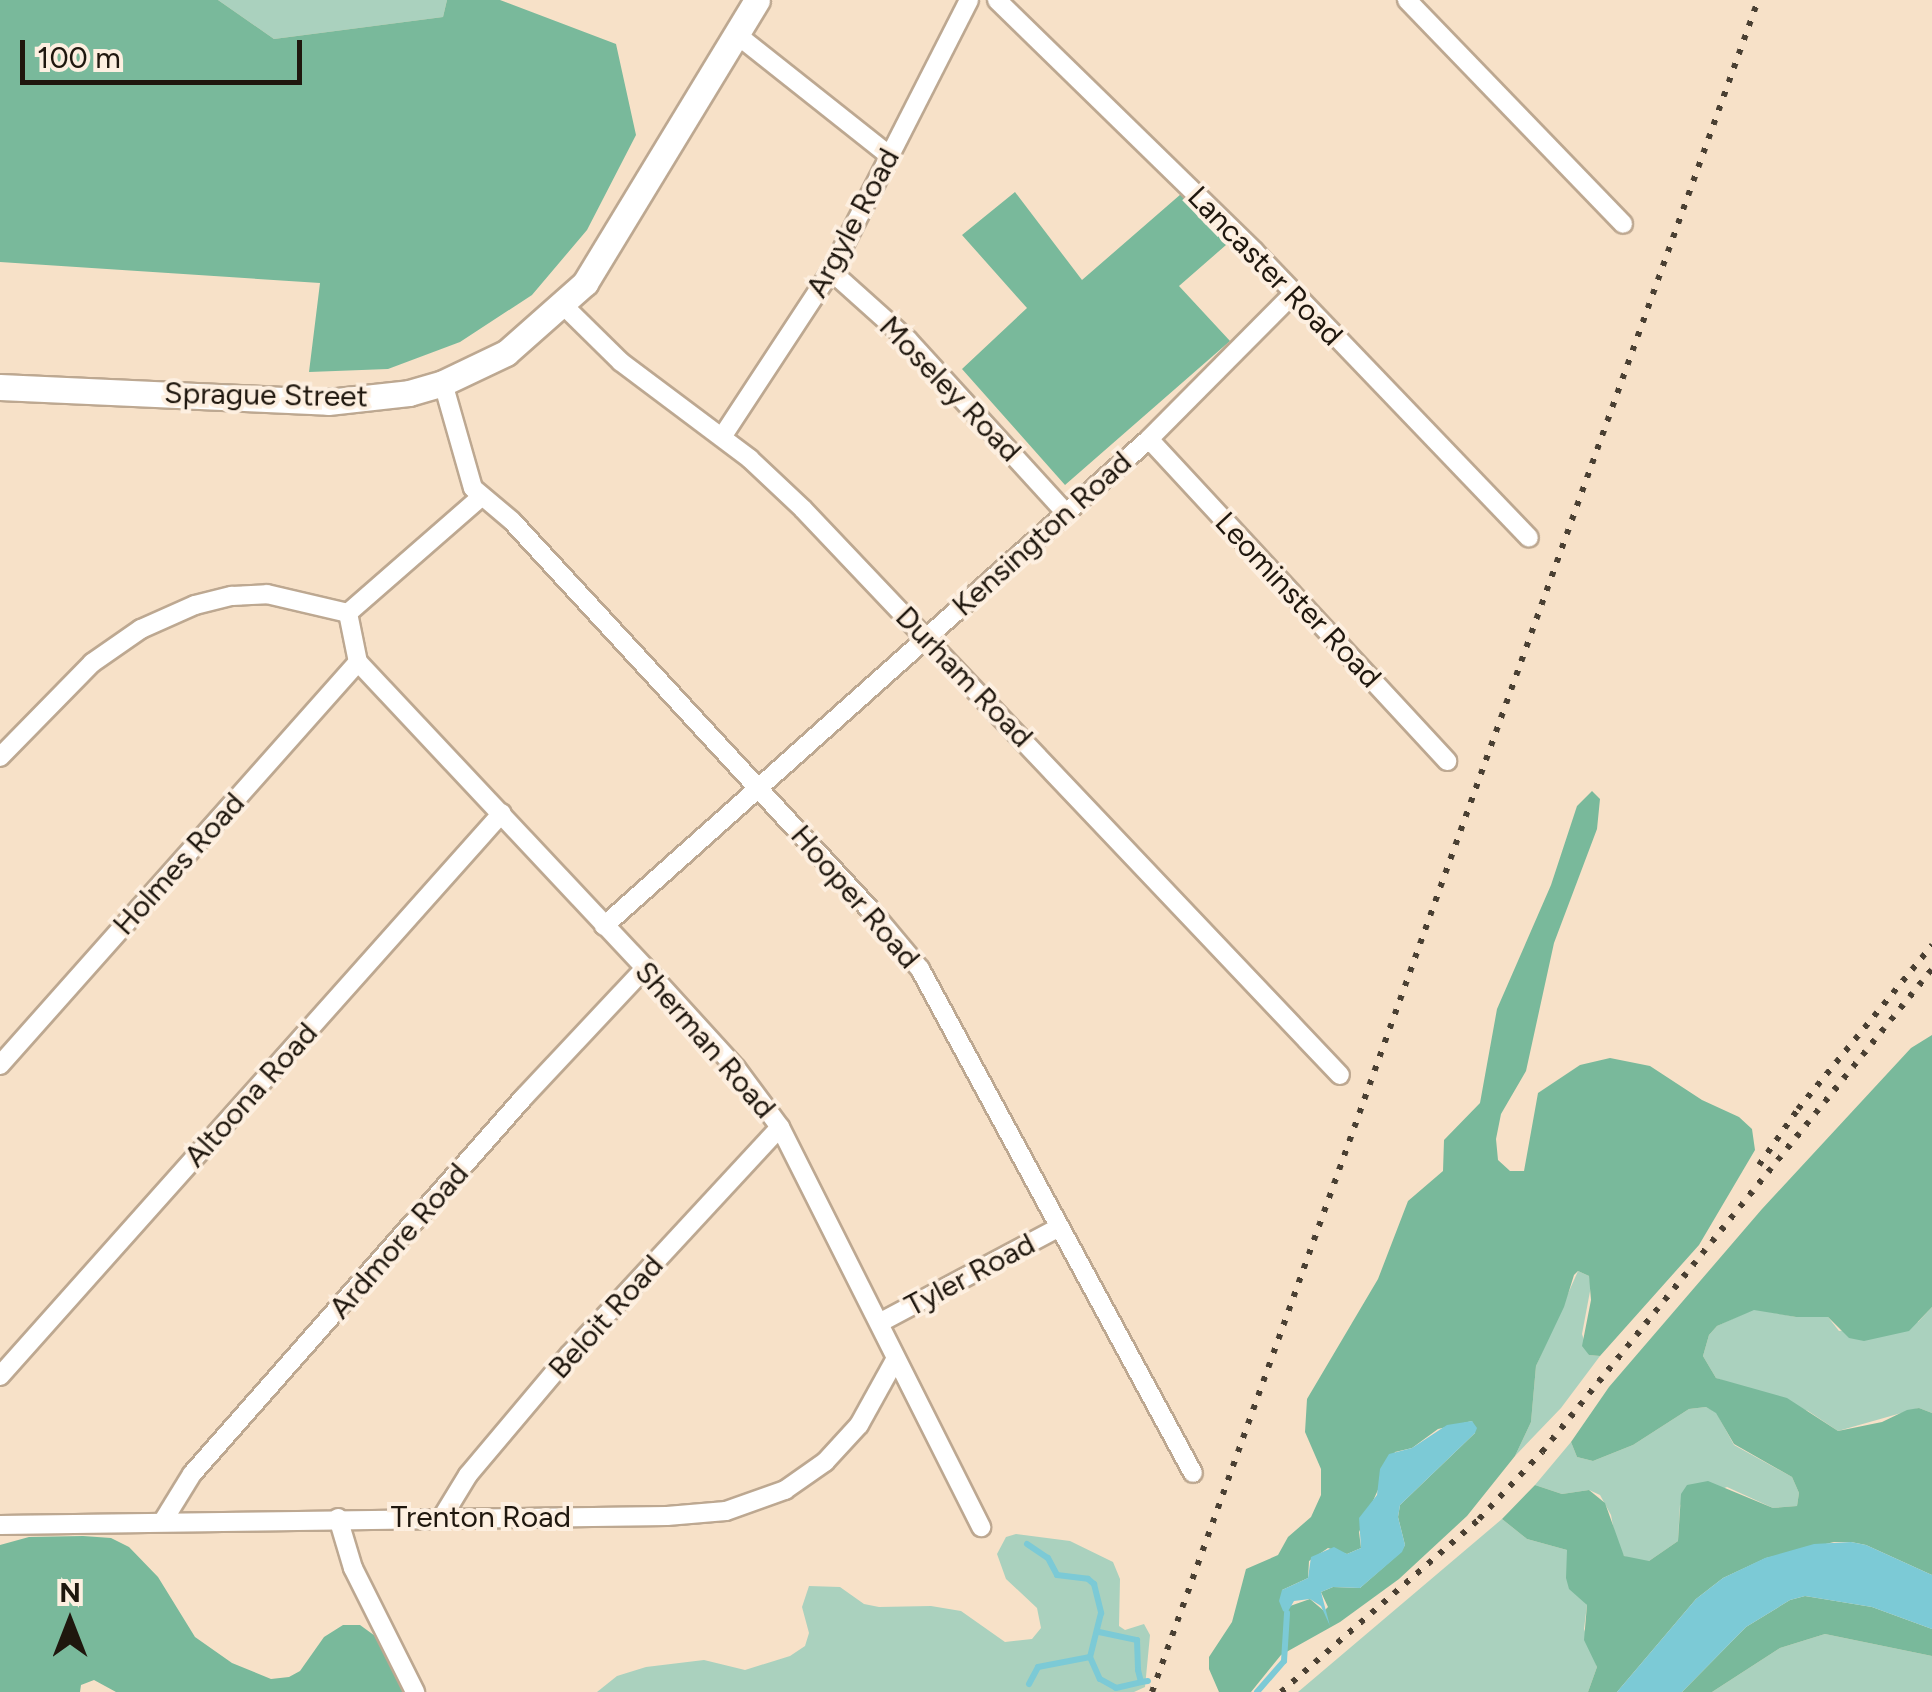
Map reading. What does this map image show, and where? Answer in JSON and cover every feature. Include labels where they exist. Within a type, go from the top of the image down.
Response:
[{"type":"main road","name":"Sprague Street","points":[[0,388],[328,402],[409,393],[443,383],[506,353],[585,283],[757,0]]},
{"type":"street","name":"Argyle Road","points":[[722,437],[831,270],[969,0]]},
{"type":"street","name":"Lancaster Road","points":[[997,0],[1293,294],[1529,538]]},
{"type":"street","points":[[1408,0],[1623,224]]},
{"type":"street","points":[[736,34],[890,156]]},
{"type":"street","name":"Moseley Road","points":[[831,270],[908,340],[1064,512]]},
{"type":"street","name":"Kensington Road","points":[[604,926],[1149,438],[1293,294]]},
{"type":"street","name":"Durham Road","points":[[563,306],[621,362],[722,437],[804,508],[1340,1075]]},
{"type":"street","name":"Hooper Road","points":[[443,383],[465,472],[481,497],[512,521],[920,969],[1193,1473]]},
{"type":"street","name":"Leominster Road","points":[[1149,438],[1448,761]]},
{"type":"street","points":[[348,614],[481,497]]},
{"type":"street","points":[[0,758],[92,663],[140,629],[195,605],[232,596],[267,594],[348,614]]},
{"type":"street","points":[[348,614],[358,662]]},
{"type":"street","name":"Sherman Road","points":[[358,662],[736,1068],[780,1127],[882,1322],[896,1360],[981,1527]]},
{"type":"street","name":"Holmes Road","points":[[0,1065],[358,662]]},
{"type":"street","name":"Altoona Road","points":[[0,1376],[502,813]]},
{"type":"street","name":"Ardmore Road","points":[[163,1522],[192,1474],[524,1096],[645,968]]},
{"type":"street","name":"Beloit Road","points":[[444,1516],[468,1474],[570,1354],[780,1127]]},
{"type":"street","name":"Tyler Road","points":[[882,1322],[1058,1228]]},
{"type":"street","name":"Trenton Road","points":[[0,1525],[444,1516],[696,1516],[752,1504],[796,1484],[833,1454],[874,1402],[896,1360]]},
{"type":"street","points":[[338,1518],[353,1568],[415,1692]]},
{"type":"green space","points":[[0,0],[218,0],[274,39],[443,17],[447,0],[500,0],[616,44],[636,135],[587,230],[532,295],[460,342],[388,369],[309,372],[320,283],[0,262]]},
{"type":"green space","points":[[218,0],[447,0],[443,17],[274,39]]},
{"type":"green space","points":[[1015,192],[1082,280],[1181,194],[1226,245],[1179,286],[1230,341],[1065,485],[962,369],[1027,308],[962,235]]},
{"type":"green space","points":[[1592,791],[1600,799],[1597,829],[1554,943],[1526,1071],[1501,1114],[1496,1139],[1498,1160],[1510,1171],[1524,1171],[1538,1093],[1580,1065],[1610,1058],[1650,1066],[1702,1100],[1739,1117],[1752,1129],[1755,1150],[1699,1245],[1600,1356],[1589,1355],[1582,1346],[1591,1300],[1589,1276],[1578,1271],[1574,1275],[1564,1307],[1536,1366],[1531,1422],[1515,1456],[1467,1516],[1399,1579],[1340,1622],[1281,1655],[1251,1692],[1219,1692],[1209,1669],[1209,1657],[1232,1622],[1246,1569],[1278,1555],[1288,1537],[1311,1517],[1321,1495],[1321,1469],[1305,1432],[1307,1399],[1378,1279],[1408,1201],[1443,1171],[1444,1140],[1480,1103],[1497,1009],[1551,885],[1577,806]],"holes":[[[1472,1421],[1475,1433],[1400,1505],[1398,1517],[1405,1545],[1401,1552],[1360,1588],[1333,1587],[1321,1592],[1328,1607],[1324,1611],[1310,1599],[1290,1606],[1282,1590],[1308,1578],[1309,1561],[1328,1548],[1347,1554],[1361,1548],[1359,1532],[1395,1452],[1412,1448],[1438,1429]]]},
{"type":"green space","points":[[1932,1035],[1932,1307],[1909,1331],[1864,1341],[1849,1338],[1828,1317],[1796,1317],[1754,1310],[1717,1326],[1709,1335],[1703,1356],[1716,1378],[1787,1398],[1838,1431],[1882,1422],[1907,1410],[1919,1408],[1932,1413],[1932,1575],[1851,1542],[1834,1542],[1766,1558],[1723,1578],[1696,1599],[1617,1692],[1588,1692],[1597,1667],[1584,1640],[1587,1605],[1569,1589],[1566,1578],[1567,1550],[1527,1539],[1502,1519],[1535,1485],[1562,1494],[1589,1490],[1605,1503],[1624,1556],[1649,1561],[1678,1541],[1681,1494],[1687,1485],[1708,1481],[1773,1508],[1797,1506],[1799,1493],[1792,1477],[1734,1444],[1716,1413],[1706,1407],[1689,1409],[1633,1445],[1593,1461],[1577,1457],[1571,1442],[1609,1387],[1762,1209],[1911,1048]]},
{"type":"green space","points":[[1578,1271],[1589,1276],[1591,1286],[1582,1334],[1589,1355],[1600,1356],[1561,1408],[1515,1456],[1531,1422],[1536,1366]]},
{"type":"green space","points":[[1932,1307],[1932,1413],[1919,1408],[1838,1431],[1808,1411],[1716,1378],[1703,1356],[1709,1335],[1717,1326],[1754,1309],[1796,1317],[1828,1317],[1839,1331],[1918,1322]]},
{"type":"green space","points":[[1706,1407],[1716,1412],[1734,1445],[1792,1477],[1799,1493],[1797,1506],[1773,1508],[1727,1487],[1680,1505],[1678,1541],[1649,1561],[1636,1561],[1624,1556],[1616,1542],[1611,1515],[1600,1495],[1589,1490],[1562,1494],[1535,1485],[1571,1442],[1577,1457],[1593,1461],[1633,1445],[1689,1409]]},
{"type":"green space","points":[[1502,1519],[1527,1539],[1567,1550],[1567,1578],[1587,1605],[1584,1629],[1597,1667],[1588,1692],[1298,1692]]},
{"type":"green space","points":[[1016,1534],[1070,1541],[1113,1562],[1120,1579],[1119,1626],[1125,1630],[1144,1624],[1150,1635],[1145,1687],[1134,1692],[597,1692],[617,1676],[646,1667],[704,1660],[745,1670],[790,1656],[805,1646],[809,1633],[802,1607],[809,1586],[840,1587],[864,1604],[879,1607],[931,1606],[961,1611],[1005,1642],[1032,1639],[1041,1628],[1037,1608],[1006,1579],[997,1554],[1006,1537]]},
{"type":"green space","points":[[29,1537],[111,1538],[129,1547],[158,1577],[195,1637],[232,1663],[271,1679],[289,1677],[300,1671],[324,1637],[343,1625],[360,1625],[382,1641],[403,1692],[116,1692],[94,1680],[81,1685],[80,1692],[0,1692],[0,1545]]},
{"type":"green space","points":[[1805,1596],[1872,1607],[1932,1629],[1932,1656],[1825,1634],[1780,1648],[1712,1692],[1682,1692],[1746,1627],[1790,1600]]},
{"type":"green space","points":[[1825,1634],[1932,1656],[1932,1692],[1712,1692],[1780,1648]]},
{"type":"water","points":[[1472,1421],[1477,1428],[1475,1433],[1400,1505],[1398,1517],[1405,1545],[1402,1552],[1360,1588],[1333,1587],[1321,1592],[1330,1626],[1321,1606],[1310,1599],[1294,1601],[1287,1613],[1283,1611],[1279,1601],[1282,1590],[1308,1578],[1311,1557],[1334,1547],[1347,1554],[1361,1548],[1359,1518],[1377,1495],[1380,1469],[1389,1454],[1412,1448],[1447,1425]]},
{"type":"water","points":[[1851,1542],[1932,1575],[1932,1629],[1872,1607],[1805,1596],[1790,1600],[1746,1627],[1682,1692],[1617,1692],[1696,1599],[1723,1578],[1765,1558],[1814,1544]]},
{"type":"waterway","points":[[1027,1544],[1048,1558],[1057,1575],[1088,1579],[1094,1584],[1101,1613],[1090,1657],[1100,1679],[1116,1688],[1141,1682]]},
{"type":"waterway","points":[[1257,1692],[1284,1661],[1287,1613]]},
{"type":"waterway","points":[[1099,1632],[1137,1640],[1141,1682],[1148,1681]]},
{"type":"waterway","points":[[1029,1684],[1038,1667],[1090,1657]]},
{"type":"railway","points":[[1152,1692],[1758,0]]},
{"type":"railway","points":[[1759,1165],[1798,1109],[1932,945]]},
{"type":"railway","points":[[1281,1692],[1479,1519],[1542,1452],[1932,969]]}]
